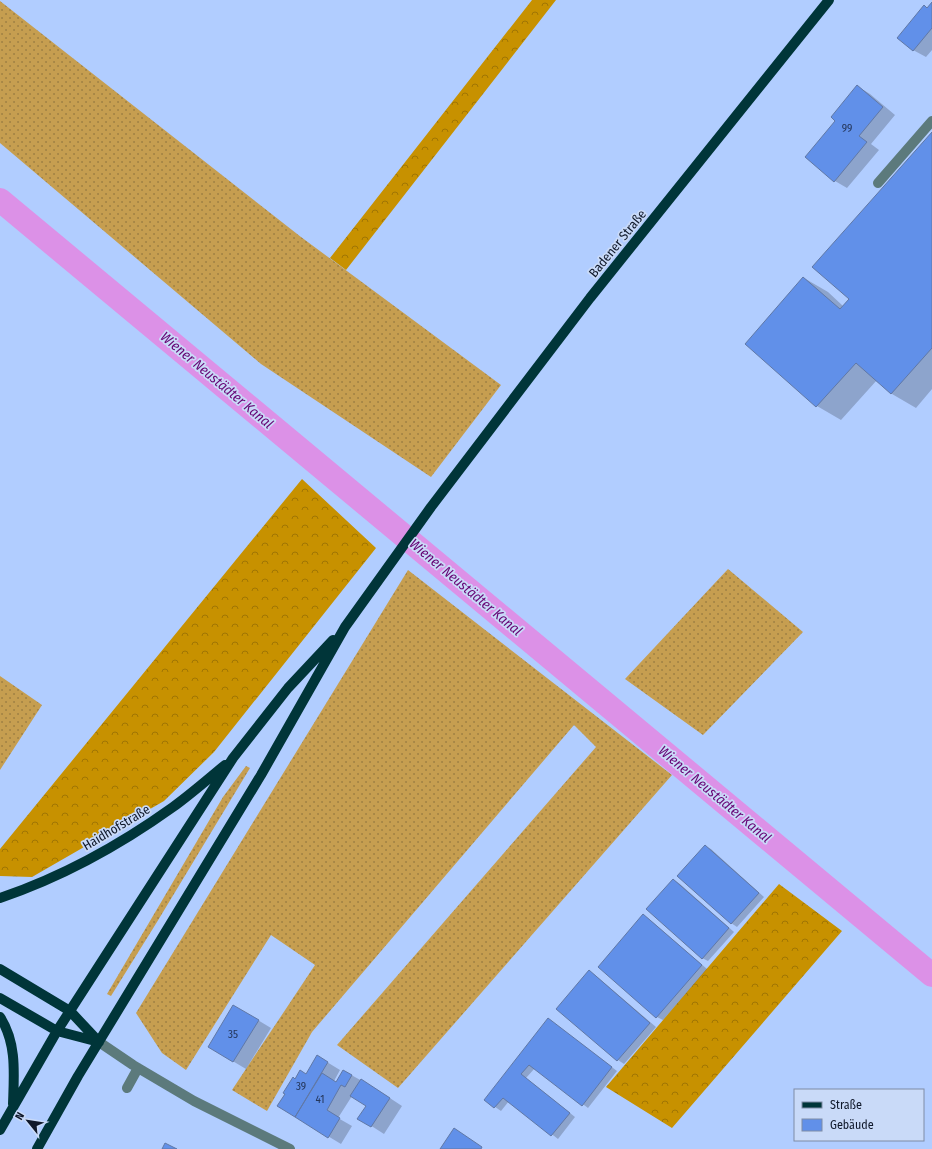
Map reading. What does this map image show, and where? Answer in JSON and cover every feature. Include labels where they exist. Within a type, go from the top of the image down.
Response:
[{"type":"main road","name":"Badener Straße","points":[[345,627],[431,507],[590,298],[829,0]]},
{"type":"main road","points":[[0,1130],[57,1031],[233,758],[288,688],[345,627]]},
{"type":"main road","points":[[37,1149],[99,1042],[261,775],[345,627]]},
{"type":"main road","name":"Haidhofstraße","points":[[0,898],[63,873],[124,840],[174,807],[233,758]]},
{"type":"main road","points":[[0,969],[70,1011],[99,1042]]},
{"type":"main road","points":[[0,998],[57,1031],[99,1042]]},
{"type":"main road","points":[[0,1016],[11,1043],[15,1064],[13,1106]]},
{"type":"street","points":[[878,183],[932,121]]},
{"type":"street","points":[[99,1042],[138,1068],[194,1101],[290,1149]]},
{"type":"street","points":[[127,1088],[138,1068]]},
{"type":"shaded area","points":[[0,1],[301,237],[501,385],[431,477],[261,364],[0,143]]},
{"type":"shaded area","points":[[728,569],[803,632],[703,735],[625,679]]},
{"type":"shaded area","points":[[408,570],[672,775],[398,1088],[337,1045],[596,747],[574,725],[312,1032],[267,1111],[232,1090],[315,965],[271,935],[186,1070],[162,1053],[136,1013]]},
{"type":"shaded area","points":[[0,676],[42,705],[0,770]]},
{"type":"shaded area","points":[[246,766],[250,768],[157,922],[111,996],[107,994],[223,797]]},
{"type":"green space","points":[[532,0],[556,0],[346,270],[330,258]]},
{"type":"green space","points":[[302,479],[376,548],[214,752],[164,801],[32,877],[0,876],[0,849]]},
{"type":"green space","points":[[779,884],[842,931],[672,1128],[606,1087]]},
{"type":"building","points":[[932,2],[932,28],[913,51],[897,38],[924,5],[927,8]]},
{"type":"building","points":[[857,85],[883,107],[859,136],[867,142],[834,182],[805,157],[835,121],[831,117]]},
{"type":"building","points":[[932,132],[932,348],[891,394],[856,363],[816,407],[745,344],[803,277],[840,309],[849,299],[812,267]]},
{"type":"building","points":[[705,845],[759,893],[731,924],[677,876]]},
{"type":"building","points":[[673,879],[729,928],[702,959],[646,909]]},
{"type":"building","points":[[643,914],[702,965],[656,1018],[598,967]]},
{"type":"building","points":[[589,970],[650,1023],[617,1061],[556,1009]]},
{"type":"building","points":[[233,1005],[259,1020],[233,1062],[208,1047]]},
{"type":"building","points":[[548,1018],[612,1067],[582,1106],[529,1065],[521,1074],[570,1113],[551,1136],[503,1098],[494,1108],[484,1100]]},
{"type":"building","points":[[317,1055],[328,1062],[295,1117],[277,1106],[285,1094],[283,1093],[293,1077],[295,1079],[300,1070],[306,1074]]},
{"type":"building","points":[[343,1070],[352,1075],[345,1087],[341,1085],[327,1110],[340,1118],[328,1138],[295,1117],[322,1073],[336,1082]]},
{"type":"building","points":[[361,1079],[390,1098],[371,1127],[357,1119],[366,1106],[350,1096]]},
{"type":"building","points":[[454,1128],[482,1147],[481,1149],[440,1149]]},
{"type":"building","points":[[165,1143],[177,1149],[162,1149]]},
{"type":"waterway","name":"Wiener Neustädter Kanal","points":[[0,200],[932,975]]}]
